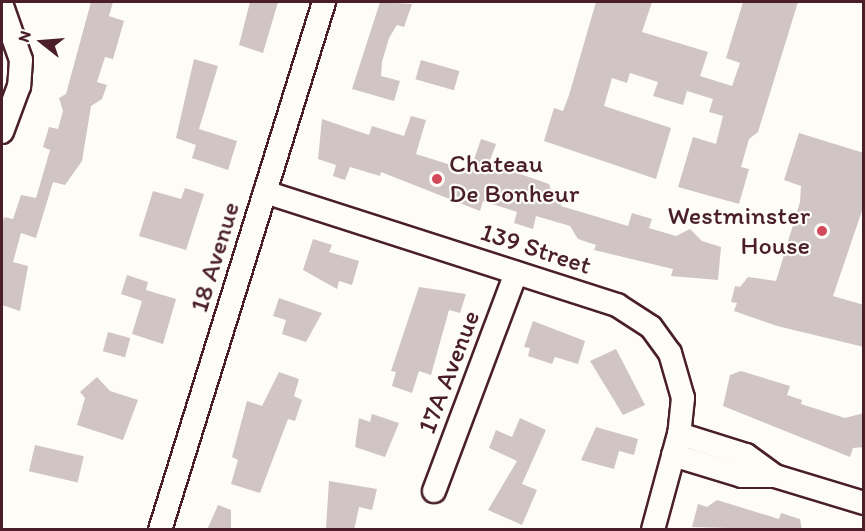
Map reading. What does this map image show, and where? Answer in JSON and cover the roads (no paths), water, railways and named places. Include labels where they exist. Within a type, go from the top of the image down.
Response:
[{"type":"street","name":"18 Avenue","points":[[160,530],[324,2]]},
{"type":"street","points":[[2,6],[21,60],[19,86],[2,132]]},
{"type":"street","name":"139 Street","points":[[265,192],[616,305],[651,327],[670,353],[683,398],[676,445]]},
{"type":"street","name":"17A Avenue","points":[[434,491],[516,273]]},
{"type":"street","points":[[653,530],[676,445],[742,476],[775,476],[864,503]]},
{"type":"place","name":"Chateau De Bonheur","points":[[437,179]]},
{"type":"place","name":"Westminster House","points":[[822,231]]}]
